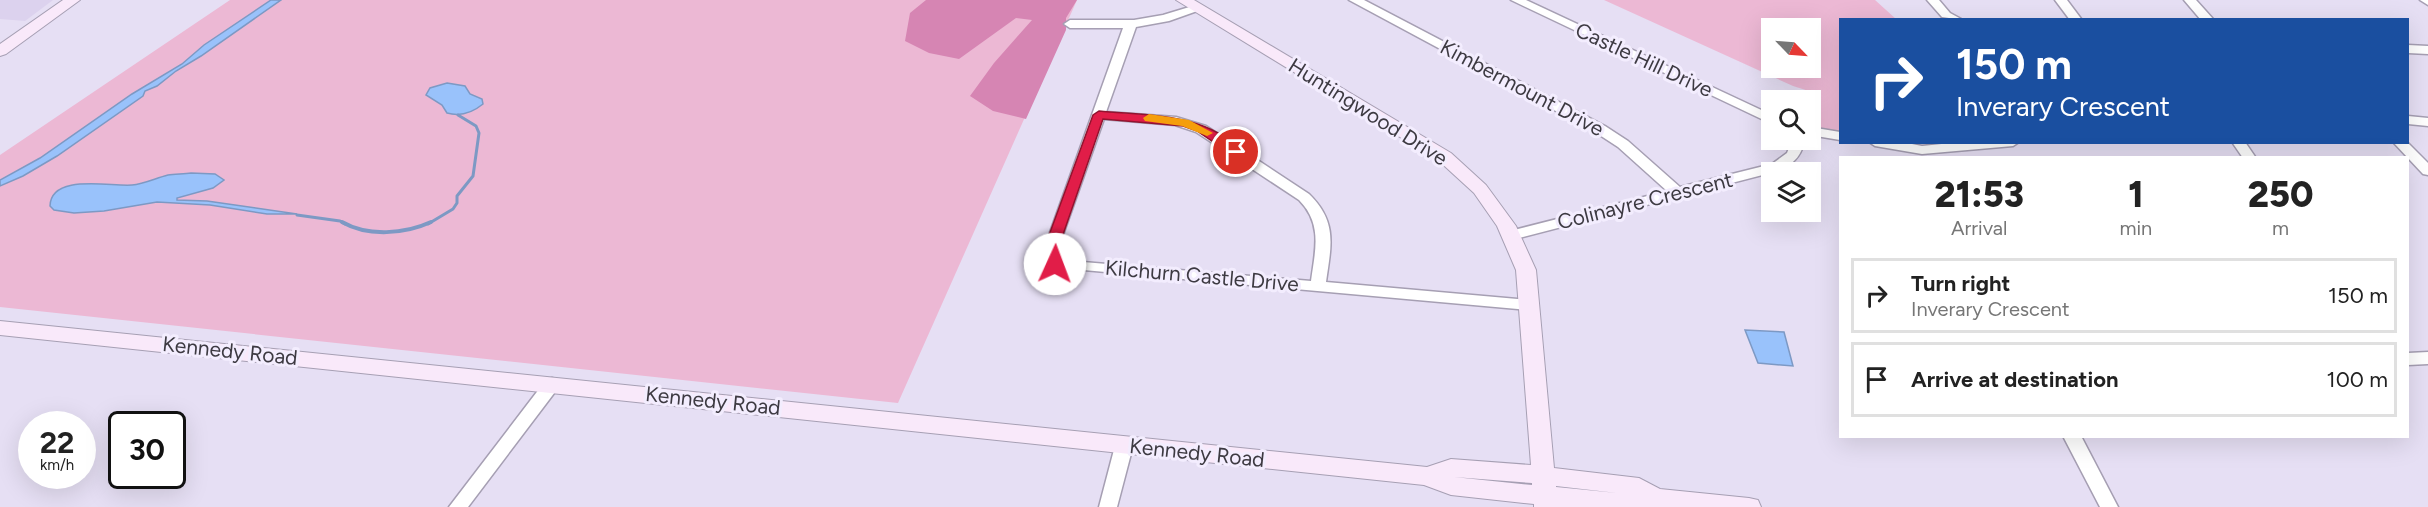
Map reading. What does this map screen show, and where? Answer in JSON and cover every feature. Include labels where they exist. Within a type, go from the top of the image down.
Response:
[{"type":"main road","points":[[0,51],[74,0]]},
{"type":"main road","name":"Huntingwood Drive","points":[[1190,4],[1445,157],[1480,189],[1510,235],[1526,270],[1545,493]]},
{"type":"main road","name":"Kennedy Road","points":[[4,331],[552,384],[1124,446],[1427,476],[1452,486],[1545,493],[1641,505],[1655,498],[1749,507]]},
{"type":"street","name":"Kimbermount Drive","points":[[1355,0],[1600,129],[1623,144],[1678,193]]},
{"type":"street","name":"Castle Hill Drive","points":[[1517,0],[1761,115]]},
{"type":"street","points":[[1933,0],[1942,11],[1954,18]]},
{"type":"street","points":[[2061,0],[2074,18]]},
{"type":"street","points":[[2190,0],[2206,18]]},
{"type":"street","points":[[1070,24],[1130,26],[1174,16],[1190,4]]},
{"type":"street","name":"Kilchurn Castle Drive","points":[[1130,26],[1051,249],[1050,259],[1055,264],[1530,305]]},
{"type":"street","points":[[2409,48],[2428,50]]},
{"type":"street","points":[[1099,115],[1176,121],[1201,129],[1304,197],[1318,211],[1322,219],[1324,235],[1318,286]]},
{"type":"street","points":[[2409,120],[2428,122]]},
{"type":"street","points":[[1821,133],[1839,136]]},
{"type":"street","points":[[1883,144],[1924,154],[1998,144]]},
{"type":"street","points":[[2401,144],[2428,171]]},
{"type":"street","name":"Colinayre Crescent","points":[[1510,235],[1778,167],[1790,160],[1794,150]]},
{"type":"street","points":[[2409,359],[2428,358]]},
{"type":"street","points":[[458,507],[552,384]]},
{"type":"street","points":[[2073,438],[2109,507]]},
{"type":"street","points":[[1108,507],[1124,446]]},
{"type":"shaded area","points":[[0,0],[53,0],[25,21],[0,19]]},
{"type":"shaded area","points":[[230,0],[1077,0],[898,403],[0,307],[0,155]]},
{"type":"shaded area","points":[[926,0],[1077,0],[1066,18],[1066,30],[1026,119],[993,111],[970,96],[994,63],[1032,20],[1016,18],[959,59],[929,53],[905,41],[910,13]]},
{"type":"shaded area","points":[[1604,0],[1875,0],[1895,18],[1839,18],[1839,132],[1821,128],[1821,90],[1806,90],[1775,78],[1821,78],[1821,18],[1761,18],[1761,71]]},
{"type":"water","points":[[271,0],[281,0],[157,86],[145,91],[143,96],[57,156],[23,176],[0,186],[0,180],[40,158],[132,94],[182,64],[204,45]]},
{"type":"water","points":[[447,83],[465,86],[470,94],[482,99],[483,104],[466,113],[457,115],[447,113],[442,105],[426,95],[430,88]]},
{"type":"water","points":[[215,174],[224,180],[213,188],[177,198],[177,200],[207,201],[297,214],[267,214],[210,205],[157,202],[104,211],[74,213],[54,210],[50,206],[53,196],[60,189],[71,185],[132,185],[168,175]]},
{"type":"water","points":[[1745,330],[1784,332],[1793,366],[1758,363]]},
{"type":"waterway","points":[[428,224],[453,209],[457,203],[457,196],[473,176],[479,133],[476,126],[458,115]]},
{"type":"waterway","points":[[297,215],[340,221],[345,224]]},
{"type":"waterway","points":[[342,222],[352,227],[375,232],[410,229],[431,222]]},
{"type":"slow traffic","points":[[1149,118],[1185,123],[1207,133]]},
{"type":"route","points":[[1055,264],[1050,259],[1051,249],[1099,115],[1185,123],[1201,129],[1236,152]]}]
